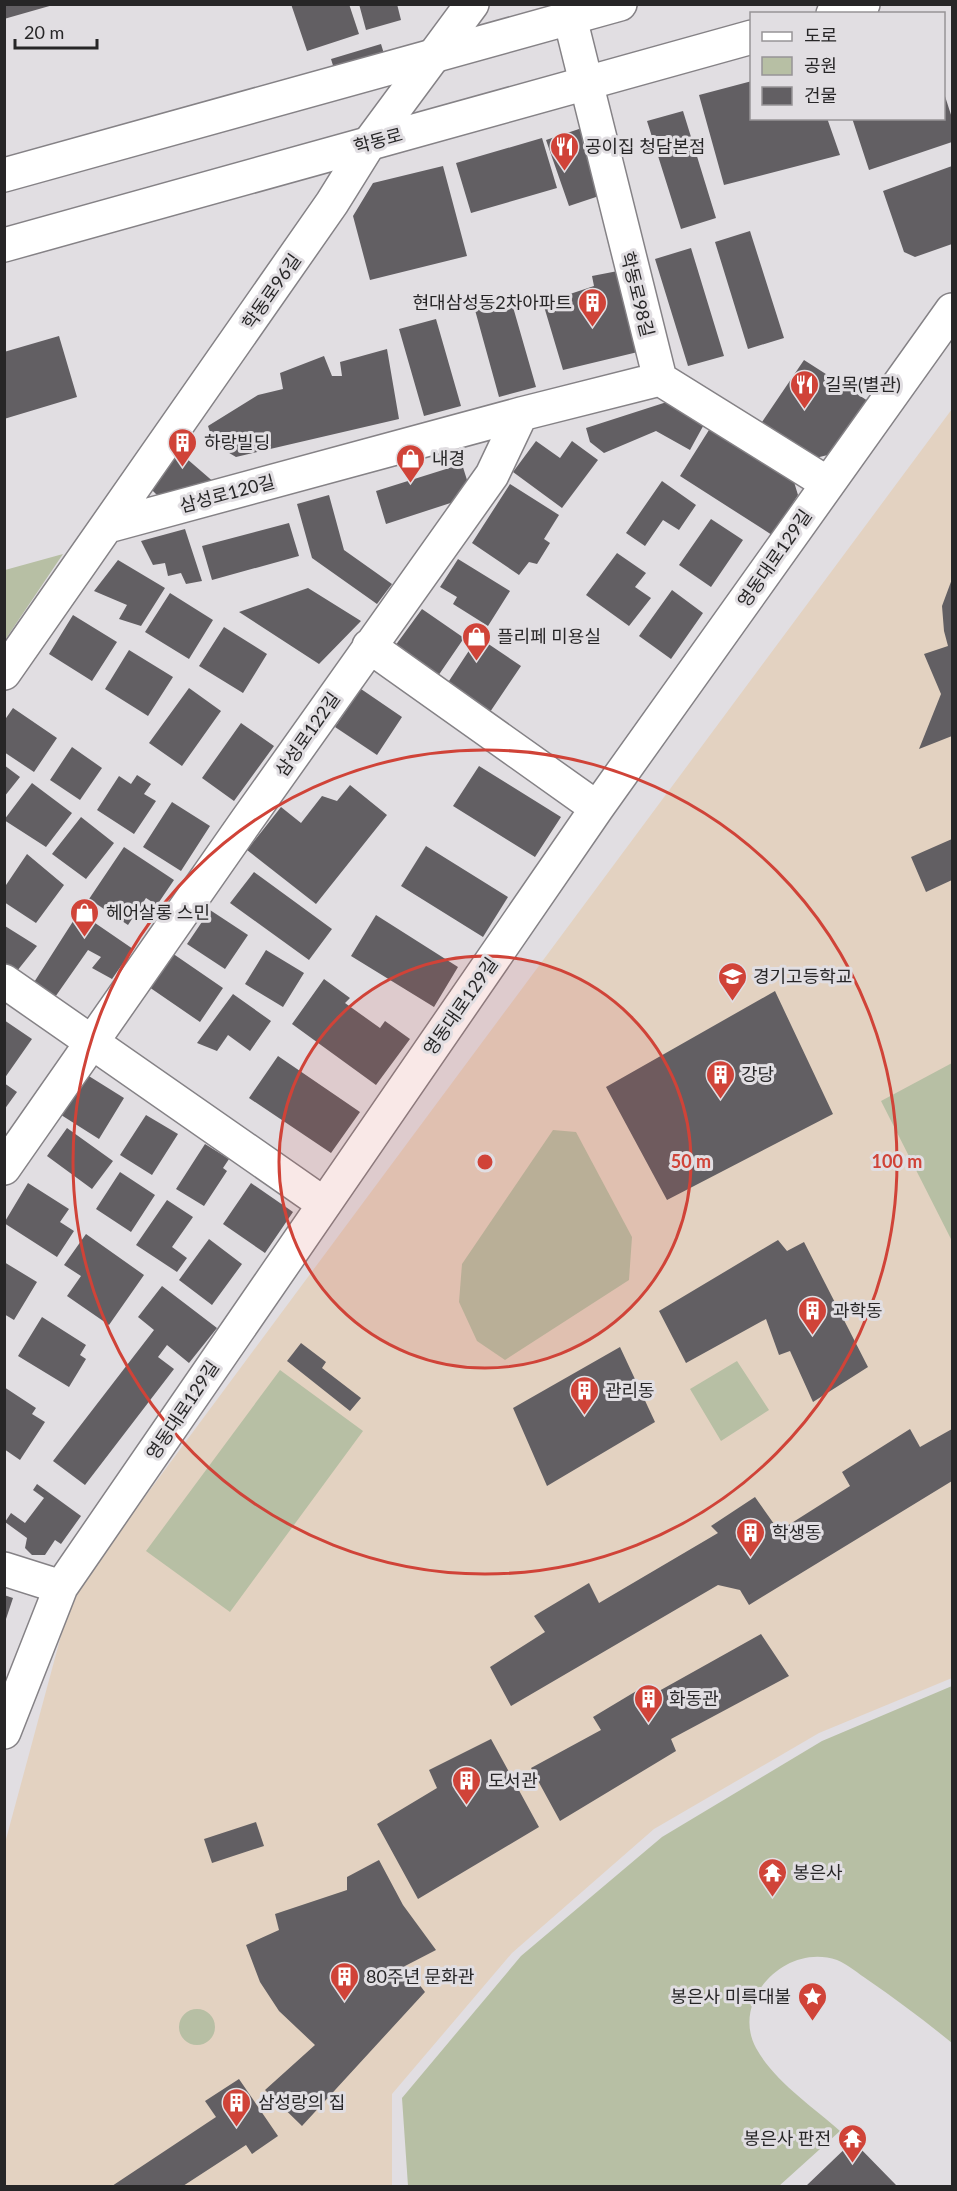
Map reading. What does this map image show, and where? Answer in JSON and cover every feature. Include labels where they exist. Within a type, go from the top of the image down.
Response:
[{"type":"street","name":"학동로96길","points":[[108,526],[332,204],[370,142],[472,4]]},
{"type":"street","points":[[4,175],[434,58],[620,4]]},
{"type":"street","points":[[839,12],[863,4]]},
{"type":"street","name":"학동로98길","points":[[570,18],[660,379]]},
{"type":"street","name":"학동로","points":[[4,245],[750,38]]},
{"type":"street","name":"영동대로129길","points":[[7,1720],[62,1587],[597,808],[826,483],[952,310]]},
{"type":"street","points":[[521,414],[660,379],[826,483]]},
{"type":"street","name":"삼성로120길","points":[[108,526],[521,414]]},
{"type":"street","name":"삼성로122길","points":[[4,1168],[369,646],[492,475],[521,414]]},
{"type":"street","points":[[4,673],[108,526]]},
{"type":"street","points":[[369,646],[597,808]]},
{"type":"street","points":[[4,981],[324,1204]]},
{"type":"street","points":[[4,1569],[62,1587]]},
{"type":"shaded area","name":"경기고등학교","points":[[952,409],[952,1678],[819,1733],[654,1829],[512,1953],[392,2094],[392,2186],[5,2186],[5,1843],[72,1595]]},
{"type":"green space","points":[[63,554],[5,640],[5,570]]},
{"type":"green space","points":[[952,1063],[952,1241],[881,1101]]},
{"type":"green space","points":[[553,1130],[576,1132],[632,1237],[629,1280],[505,1360],[477,1341],[459,1302],[462,1264]]},
{"type":"green space","points":[[737,1361],[769,1410],[721,1441],[690,1389]]},
{"type":"green space","points":[[280,1370],[363,1431],[230,1612],[146,1551]]},
{"type":"green space","name":"봉은사","points":[[952,1686],[952,2043],[841,1962],[818,1957],[799,1959],[782,1967],[768,1979],[757,1994],[751,2011],[750,2030],[756,2048],[773,2071],[840,2131],[779,2186],[408,2186],[402,2098],[521,1956],[662,1837],[822,1741]]},
{"type":"green space","points":[[197,2009],[210,2014],[215,2027],[210,2040],[197,2045],[184,2040],[179,2027],[184,2014]]},
{"type":"building","points":[[4,4],[53,4],[53,5],[4,19]]},
{"type":"building","points":[[291,4],[349,4],[359,34],[307,51]]},
{"type":"building","points":[[359,4],[397,4],[401,20],[366,30]]},
{"type":"building","points":[[381,44],[385,57],[335,72],[331,59]]},
{"type":"building","points":[[750,82],[750,120],[828,120],[840,155],[724,185],[699,95]]},
{"type":"building","points":[[945,96],[952,118],[952,142],[869,170],[853,120],[945,120]]},
{"type":"building","points":[[683,111],[716,218],[681,229],[647,121]]},
{"type":"building","points":[[588,126],[611,192],[569,206],[546,140]]},
{"type":"building","points":[[542,138],[557,188],[471,213],[456,163]]},
{"type":"building","points":[[443,166],[467,256],[370,280],[353,216],[373,183]]},
{"type":"building","points":[[952,166],[952,244],[915,257],[904,252],[883,191]]},
{"type":"building","points":[[750,231],[784,338],[748,349],[715,242]]},
{"type":"building","points":[[691,248],[724,356],[688,366],[655,259]]},
{"type":"building","name":"현대삼성동2차아파트","points":[[623,270],[642,351],[563,370],[543,303],[594,286],[592,276]]},
{"type":"building","points":[[511,300],[536,387],[499,397],[475,310]]},
{"type":"building","points":[[436,319],[461,406],[424,416],[399,329]]},
{"type":"building","points":[[59,336],[77,397],[4,419],[4,352]]},
{"type":"building","points":[[387,349],[399,419],[236,457],[214,444],[208,426],[258,395],[283,389],[280,373],[324,356],[332,376],[342,376],[340,362]]},
{"type":"building","points":[[804,360],[868,401],[832,454],[807,460],[760,425]]},
{"type":"building","points":[[673,400],[707,419],[690,450],[656,431],[604,453],[590,442],[586,428]]},
{"type":"building","points":[[714,422],[791,472],[798,495],[772,535],[680,476]]},
{"type":"building","points":[[536,441],[560,458],[572,441],[598,460],[562,508],[513,472]]},
{"type":"building","name":"하랑빌딩","points":[[179,452],[216,484],[165,503],[152,490]]},
{"type":"building","points":[[462,464],[472,496],[386,524],[376,491]]},
{"type":"building","points":[[662,481],[696,505],[679,530],[663,520],[645,546],[626,533]]},
{"type":"building","points":[[510,484],[559,515],[544,539],[550,543],[537,564],[529,562],[519,575],[472,543]]},
{"type":"building","points":[[329,495],[344,550],[392,584],[377,604],[312,558],[297,504]]},
{"type":"building","points":[[711,519],[743,540],[711,587],[679,565]]},
{"type":"building","points":[[289,523],[299,556],[212,580],[202,546]]},
{"type":"building","points":[[185,529],[202,581],[186,584],[181,573],[168,576],[165,563],[153,565],[141,541]]},
{"type":"building","points":[[617,553],[646,573],[635,587],[651,598],[629,626],[586,595]]},
{"type":"building","points":[[458,559],[510,591],[488,626],[453,604],[457,597],[440,587]]},
{"type":"building","points":[[118,560],[165,588],[141,626],[119,619],[127,605],[94,591]]},
{"type":"building","points":[[952,579],[952,736],[919,749],[941,694],[924,654],[948,646],[942,606]]},
{"type":"building","points":[[308,588],[361,621],[319,664],[239,612]]},
{"type":"building","points":[[672,590],[703,613],[671,659],[639,636]]},
{"type":"building","points":[[170,593],[213,620],[189,659],[145,632]]},
{"type":"building","points":[[422,609],[464,638],[438,676],[395,646]]},
{"type":"building","points":[[73,615],[117,642],[92,681],[49,654]]},
{"type":"building","points":[[224,627],[267,654],[243,693],[199,666]]},
{"type":"building","points":[[478,637],[521,666],[490,712],[447,684]]},
{"type":"building","points":[[129,650],[173,677],[148,716],[105,689]]},
{"type":"building","points":[[189,688],[221,711],[182,766],[149,743]]},
{"type":"building","points":[[361,689],[402,717],[377,755],[335,727]]},
{"type":"building","points":[[13,708],[57,738],[34,772],[4,752],[4,721]]},
{"type":"building","points":[[241,723],[274,746],[234,801],[202,778]]},
{"type":"building","points":[[72,747],[102,768],[80,800],[50,780]]},
{"type":"building","points":[[4,765],[20,777],[4,797]]},
{"type":"building","points":[[479,766],[561,817],[535,857],[453,806]]},
{"type":"building","points":[[137,775],[151,784],[144,794],[156,801],[134,834],[97,810],[119,776],[131,784]]},
{"type":"building","points":[[32,783],[72,813],[46,847],[4,820]]},
{"type":"building","points":[[350,785],[387,815],[316,904],[247,850],[281,807],[301,823],[322,796],[337,801]]},
{"type":"building","points":[[172,802],[210,826],[181,871],[143,847]]},
{"type":"building","points":[[81,817],[114,843],[86,879],[52,854]]},
{"type":"building","points":[[952,839],[952,880],[926,892],[911,857]]},
{"type":"building","points":[[426,846],[508,897],[483,937],[401,886]]},
{"type":"building","points":[[124,847],[174,880],[157,905],[146,898],[128,925],[89,899]]},
{"type":"building","points":[[27,854],[64,885],[36,923],[4,902],[4,888]]},
{"type":"building","points":[[254,872],[332,929],[309,960],[230,903]]},
{"type":"building","points":[[210,910],[248,935],[225,969],[187,944]]},
{"type":"building","points":[[79,912],[133,949],[112,979],[92,968],[101,957],[88,950],[53,1000],[31,987]]},
{"type":"building","points":[[376,915],[458,967],[434,1007],[351,956]]},
{"type":"building","points":[[5,926],[37,946],[13,976],[5,969]]},
{"type":"building","points":[[266,950],[304,973],[283,1007],[245,984]]},
{"type":"building","points":[[172,953],[223,988],[200,1022],[149,987]]},
{"type":"building","points":[[324,979],[350,998],[345,1003],[380,1028],[385,1021],[410,1039],[376,1085],[292,1024]]},
{"type":"building","name":"강당","points":[[775,991],[833,1114],[667,1200],[606,1087]]},
{"type":"building","points":[[233,994],[271,1021],[250,1051],[228,1035],[217,1051],[197,1043]]},
{"type":"building","points":[[4,1020],[32,1039],[4,1079]]},
{"type":"building","points":[[278,1056],[360,1112],[331,1153],[249,1098]]},
{"type":"building","points":[[84,1073],[124,1098],[99,1139],[58,1113]]},
{"type":"building","points":[[4,1083],[17,1092],[4,1110]]},
{"type":"building","points":[[146,1115],[178,1134],[152,1175],[120,1155]]},
{"type":"building","points":[[67,1128],[113,1161],[92,1189],[47,1156]]},
{"type":"building","points":[[205,1144],[229,1159],[223,1168],[227,1171],[204,1206],[176,1189]]},
{"type":"building","points":[[120,1172],[155,1195],[131,1232],[96,1209]]},
{"type":"building","points":[[28,1183],[69,1209],[60,1222],[74,1231],[57,1257],[4,1223]]},
{"type":"building","points":[[251,1183],[293,1212],[265,1253],[223,1224]]},
{"type":"building","points":[[167,1200],[193,1217],[172,1247],[187,1258],[177,1272],[136,1245]]},
{"type":"building","points":[[86,1234],[144,1275],[109,1325],[67,1296],[81,1276],[64,1265]]},
{"type":"building","points":[[209,1239],[242,1264],[212,1305],[179,1280]]},
{"type":"building","name":"과학동","points":[[778,1240],[787,1251],[804,1242],[868,1367],[813,1402],[790,1351],[779,1355],[766,1319],[686,1363],[659,1311]]},
{"type":"building","points":[[4,1262],[37,1282],[14,1320],[4,1314]]},
{"type":"building","points":[[162,1286],[217,1328],[189,1363],[167,1345],[158,1357],[174,1369],[85,1485],[53,1461],[154,1330],[138,1317]]},
{"type":"building","points":[[42,1317],[86,1345],[80,1355],[86,1359],[69,1387],[18,1356]]},
{"type":"building","points":[[301,1343],[326,1362],[322,1368],[361,1398],[350,1411],[287,1361]]},
{"type":"building","name":"관리동","points":[[620,1347],[655,1422],[547,1486],[513,1408]]},
{"type":"building","points":[[4,1387],[36,1408],[32,1414],[45,1422],[20,1460],[4,1449]]},
{"type":"building","name":"학생동","points":[[910,1429],[920,1447],[952,1429],[952,1481],[749,1605],[740,1590],[718,1585],[511,1706],[490,1667],[545,1632],[534,1616],[589,1583],[599,1603],[718,1533],[711,1526],[755,1497],[779,1531],[850,1486],[842,1472]]},
{"type":"building","points":[[37,1484],[81,1516],[61,1544],[55,1540],[45,1555],[32,1555],[25,1548],[27,1538],[5,1522],[11,1513],[25,1523],[44,1498],[33,1490]]},
{"type":"building","points":[[4,1595],[13,1598],[5,1622],[4,1622]]},
{"type":"building","name":"화동관","points":[[761,1634],[789,1676],[671,1739],[676,1751],[560,1821],[531,1768],[601,1730],[593,1717],[643,1687],[659,1691]]},
{"type":"building","name":"도서관","points":[[491,1739],[539,1827],[418,1899],[377,1824],[437,1788],[429,1770]]},
{"type":"building","points":[[256,1822],[264,1846],[212,1863],[204,1839]]},
{"type":"building","name":"80주년 문화관","points":[[379,1860],[403,1905],[436,1950],[405,1966],[425,1992],[302,2126],[265,2090],[315,2045],[279,2011],[260,1982],[246,1945],[279,1930],[275,1914],[347,1890],[347,1877]]},
{"type":"building","name":"삼성랑의 집","points":[[239,2079],[278,2136],[252,2154],[246,2145],[183,2186],[112,2186],[216,2117],[205,2101]]},
{"type":"building","name":"봉은사 판전","points":[[853,2141],[896,2185],[806,2186]]},
{"type":"place","name":"공이집 청담본점","points":[[564,172]]},
{"type":"place","name":"현대삼성동2차아파트","points":[[593,328]]},
{"type":"place","name":"길목(별관)","points":[[804,410]]},
{"type":"place","name":"하랑빌딩","points":[[183,468]]},
{"type":"place","name":"내경","points":[[411,484]]},
{"type":"place","name":"플리페 미용실","points":[[476,662]]},
{"type":"place","name":"헤어살롱 스민","points":[[85,938]]},
{"type":"place","name":"경기고등학교","points":[[732,1002]]},
{"type":"place","name":"강당","points":[[720,1100]]},
{"type":"place","name":"과학동","points":[[812,1336]]},
{"type":"place","name":"관리동","points":[[584,1416]]},
{"type":"place","name":"학생동","points":[[751,1558]]},
{"type":"place","name":"화동관","points":[[648,1724]]},
{"type":"place","name":"도서관","points":[[467,1806]]},
{"type":"place","name":"봉은사","points":[[772,1898]]},
{"type":"place","name":"80주년 문화관","points":[[345,2002]]},
{"type":"place","name":"봉은사 미륵대불","points":[[812,2022]]},
{"type":"place","name":"삼성랑의 집","points":[[237,2128]]},
{"type":"place","name":"봉은사 판전","points":[[852,2164]]}]
